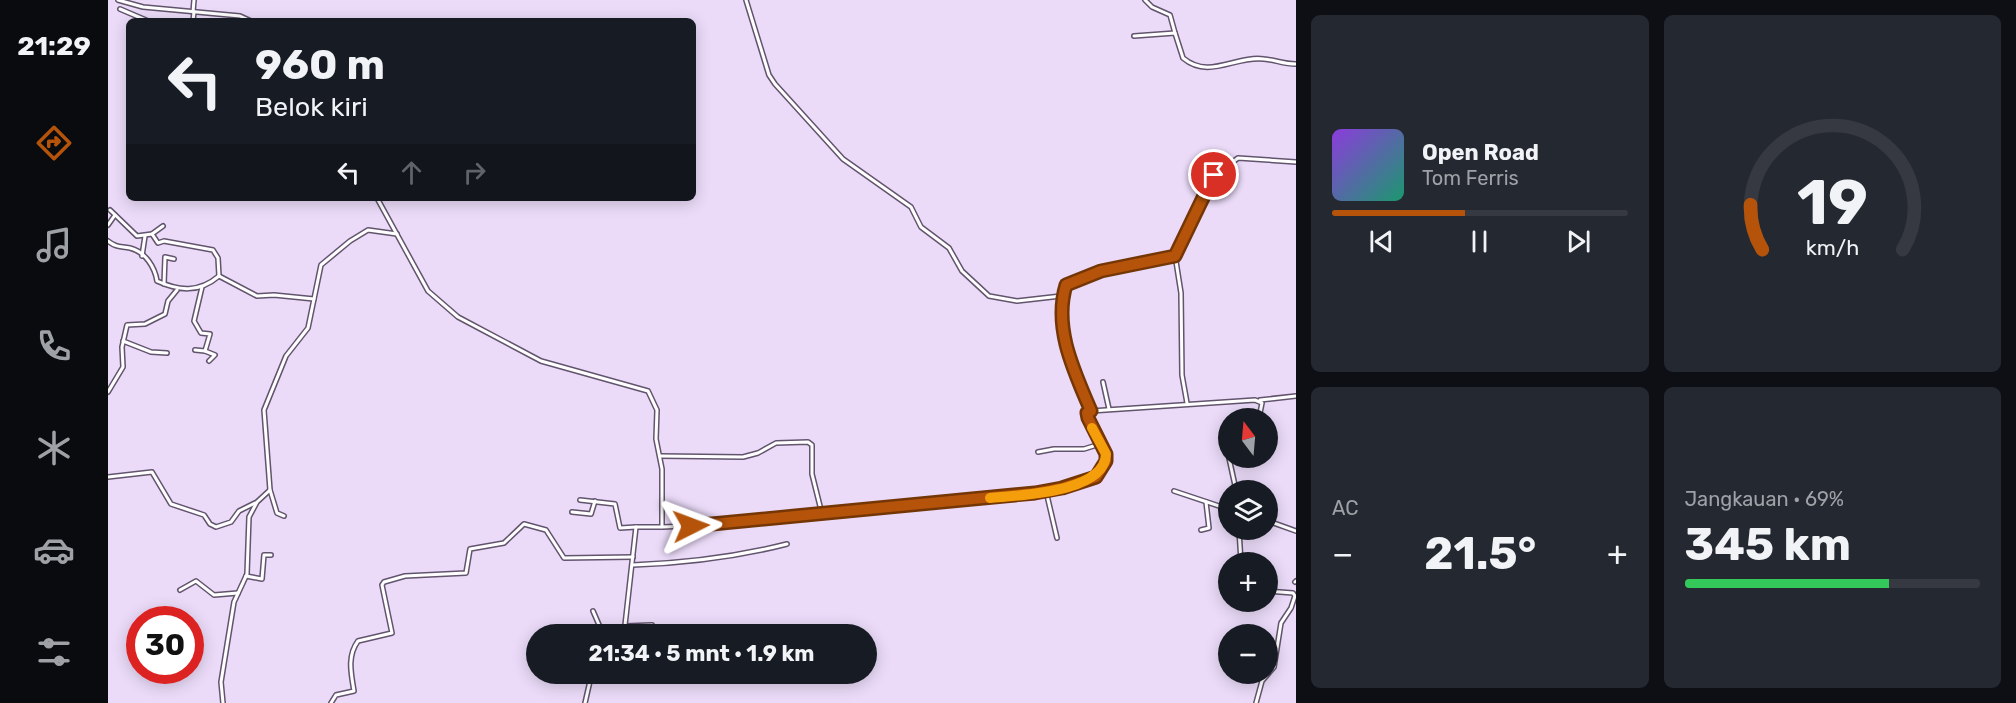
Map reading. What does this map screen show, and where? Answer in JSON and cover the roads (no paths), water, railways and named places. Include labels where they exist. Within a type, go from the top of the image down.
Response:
[{"type":"street","points":[[118,0],[142,7],[244,18]]},
{"type":"street","points":[[192,18],[194,0]]},
{"type":"street","points":[[746,0],[769,75],[775,84],[843,159],[911,207],[921,227],[949,248],[962,271],[996,299],[1017,302],[1062,295]]},
{"type":"street","points":[[1145,0],[1152,7],[1170,15],[1183,58],[1202,68],[1263,58],[1280,64],[1296,64]]},
{"type":"street","points":[[120,9],[141,18]]},
{"type":"street","points":[[1134,36],[1175,33]]},
{"type":"street","points":[[1187,403],[1182,375],[1181,293],[1175,256],[1214,175],[1239,157],[1296,162]]},
{"type":"street","points":[[379,201],[398,234],[409,261],[428,291],[458,317],[541,361],[648,391],[657,410],[656,433],[660,456],[662,527]]},
{"type":"street","points":[[110,210],[131,232],[145,236],[163,226]]},
{"type":"street","points":[[108,225],[114,215]]},
{"type":"street","points":[[284,516],[276,513],[270,490],[264,410],[286,356],[308,328],[321,265],[350,241],[368,230],[398,234]]},
{"type":"street","points":[[152,234],[158,243],[164,241],[213,250],[220,266],[219,276]]},
{"type":"street","points":[[142,256],[145,236]]},
{"type":"street","points":[[108,241],[116,247],[132,249],[142,256],[155,268],[156,279],[177,290],[202,286],[219,276]]},
{"type":"street","points":[[164,284],[165,256],[174,259]]},
{"type":"street","points":[[1091,411],[1064,334],[1062,295],[1070,282],[1101,271],[1175,256]]},
{"type":"street","points":[[219,276],[257,296],[274,295],[314,299]]},
{"type":"street","points":[[202,286],[194,320],[202,333],[210,334],[205,351]]},
{"type":"street","points":[[108,392],[123,367],[123,341],[128,324],[146,324],[166,313],[168,301],[177,290]]},
{"type":"street","points":[[123,341],[151,352],[167,353]]},
{"type":"street","points":[[195,350],[215,354],[209,361]]},
{"type":"street","points":[[1103,382],[1109,409]]},
{"type":"street","points":[[580,500],[616,505],[620,528],[714,525],[1046,491],[1096,477],[1106,461],[1106,454],[1087,416],[1091,411],[1296,396]]},
{"type":"street","points":[[1260,400],[1261,408]]},
{"type":"street","points":[[660,456],[743,457],[758,453],[769,445],[808,442],[812,445],[812,474],[822,514]]},
{"type":"street","points":[[1038,452],[1054,449],[1082,450],[1100,444]]},
{"type":"street","points":[[108,477],[152,472],[171,504],[204,515],[210,525],[216,527],[231,522],[239,510],[257,502],[270,490]]},
{"type":"street","points":[[1046,491],[1057,538]]},
{"type":"street","points":[[1174,491],[1218,506]]},
{"type":"street","points":[[572,512],[591,514],[595,501]]},
{"type":"street","points":[[223,703],[222,674],[238,593],[246,576],[248,521],[257,502]]},
{"type":"street","points":[[1201,530],[1209,528],[1206,502]]},
{"type":"street","points":[[330,703],[334,696],[354,691],[350,663],[353,649],[358,642],[392,633],[383,583],[405,576],[466,573],[470,549],[504,543],[524,524],[546,530],[563,558],[633,557]]},
{"type":"street","points":[[1278,525],[1296,531]]},
{"type":"street","points":[[626,624],[636,527]]},
{"type":"street","points":[[633,565],[685,563],[737,556],[787,544]]},
{"type":"street","points":[[246,576],[262,579],[264,555],[271,555]]},
{"type":"street","points":[[180,590],[197,581],[214,595],[238,593]]},
{"type":"street","points":[[1256,703],[1262,681],[1274,667],[1281,623],[1291,608],[1295,596],[1293,593],[1278,592]]},
{"type":"street","points":[[593,611],[599,624]]},
{"type":"street","points":[[585,703],[589,684]]}]
